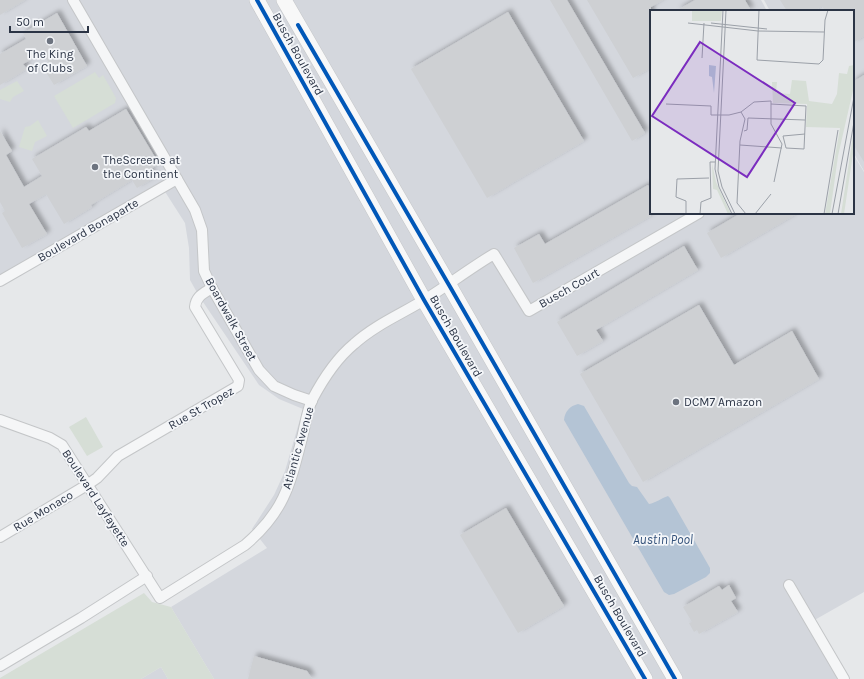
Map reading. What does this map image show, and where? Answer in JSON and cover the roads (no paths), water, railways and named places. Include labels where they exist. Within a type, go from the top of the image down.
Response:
[{"type":"main road","name":"Busch Boulevard","points":[[257,0],[424,300],[646,679]]},
{"type":"main road","name":"Busch Boulevard","points":[[284,0],[675,679]]},
{"type":"street","name":"Boardwalk Street","points":[[73,0],[195,210],[202,230],[204,271],[212,288],[259,370],[274,386],[312,401]]},
{"type":"street","name":"Boulevard Bonaparte","points":[[0,281],[177,179]]},
{"type":"street","name":"Busch Court","points":[[424,300],[494,254],[529,311],[697,214]]},
{"type":"street","name":"Rue St Tropez","points":[[87,485],[97,478],[118,456],[238,386],[239,380],[195,306],[195,301],[199,296],[212,288]]},
{"type":"street","name":"Atlantic Avenue","points":[[170,592],[245,545],[271,518],[283,499],[291,480],[312,401],[338,359],[376,327],[424,300]]},
{"type":"street","name":"Boulevard Layfayette","points":[[0,420],[50,438],[62,445],[160,598],[170,592]]},
{"type":"street","name":"Rue Monaco","points":[[0,536],[87,485]]},
{"type":"street","points":[[0,666],[81,618],[147,576]]},
{"type":"street","points":[[789,585],[844,679]]},
{"type":"water","name":"Austin Pool","points":[[578,404],[584,406],[629,483],[632,486],[637,487],[649,504],[668,496],[670,498],[710,568],[710,573],[706,577],[674,594],[669,595],[664,592],[564,420],[568,409]]},
{"type":"place","name":"The King of Clubs","points":[[50,41]]},
{"type":"place","name":"TheScreens at the Continent","points":[[95,167]]},
{"type":"place","name":"DCM7 Amazon","points":[[676,402]]}]
